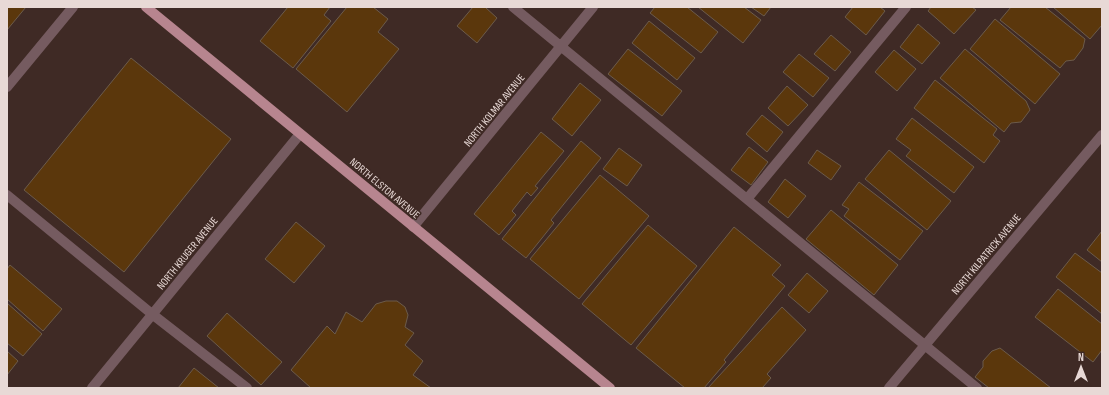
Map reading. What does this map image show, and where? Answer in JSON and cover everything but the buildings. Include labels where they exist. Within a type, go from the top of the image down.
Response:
[{"type":"main road","name":"NORTH ELSTON AVENUE","points":[[146,7],[610,388]]},
{"type":"street","points":[[7,87],[73,7]]},
{"type":"street","points":[[513,7],[976,388]]},
{"type":"street","name":"NORTH KOLMAR AVENUE","points":[[413,227],[593,7]]},
{"type":"street","points":[[747,199],[906,7]]},
{"type":"street","name":"NORTH KRUGER AVENUE","points":[[92,388],[300,134]]},
{"type":"street","name":"NORTH KILPATRICK AVENUE","points":[[889,388],[1102,135]]},
{"type":"street","points":[[7,195],[152,314],[247,388]]}]
